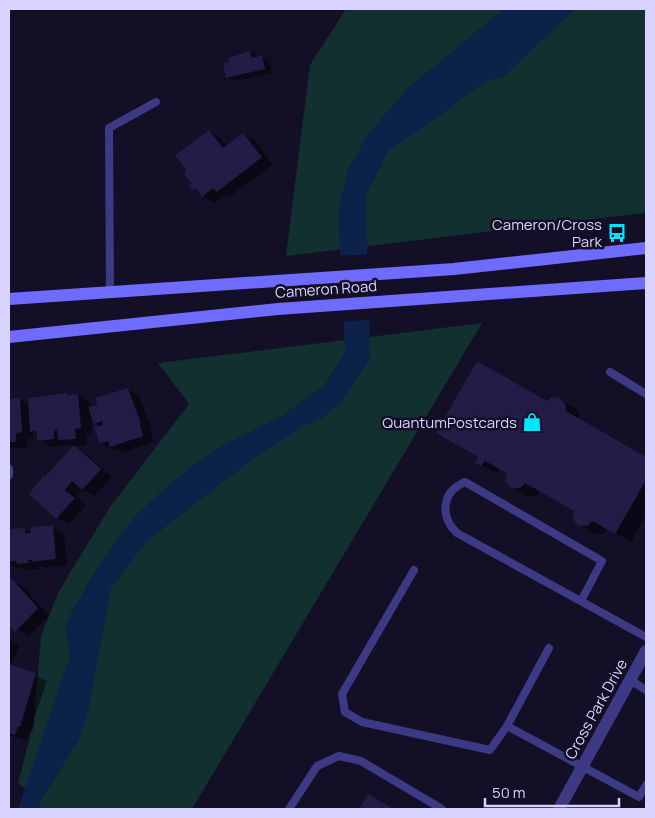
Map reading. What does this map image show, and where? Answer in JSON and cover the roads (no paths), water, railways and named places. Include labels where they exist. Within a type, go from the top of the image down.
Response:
[{"type":"main road","name":"Cameron Road","points":[[9,298],[454,269],[646,248]]},
{"type":"main road","name":"Cameron Road","points":[[9,337],[278,309],[646,283]]},
{"type":"street","name":"Cross Park Drive","points":[[559,809],[646,651]]},
{"type":"lane","points":[[110,291],[109,128],[156,102]]},
{"type":"lane","points":[[610,372],[646,394]]},
{"type":"lane","points":[[9,469],[9,475]]},
{"type":"lane","points":[[581,602],[602,561],[465,482],[457,485],[445,503],[444,513],[449,526],[453,530],[581,602],[646,637]]},
{"type":"lane","points":[[414,570],[342,694],[345,712],[362,722],[490,750],[507,726],[549,648]]},
{"type":"lane","points":[[630,680],[646,690]]},
{"type":"lane","points":[[507,726],[584,765],[639,797],[646,785]]},
{"type":"lane","points":[[289,809],[317,766],[339,756],[362,761],[442,809]]},
{"type":"water","points":[[504,9],[575,9],[504,76],[484,82],[430,123],[388,151],[366,196],[370,359],[343,400],[322,418],[304,426],[245,465],[147,541],[111,588],[87,717],[79,740],[41,800],[38,809],[18,809],[70,657],[65,624],[98,566],[134,517],[174,480],[217,448],[281,416],[324,386],[345,351],[338,212],[348,169],[369,133],[410,86]]},
{"type":"place","name":"Cameron/Cross Park","points":[[617,233]]},
{"type":"place","name":"QuantumPostcards","points":[[532,422]]}]
